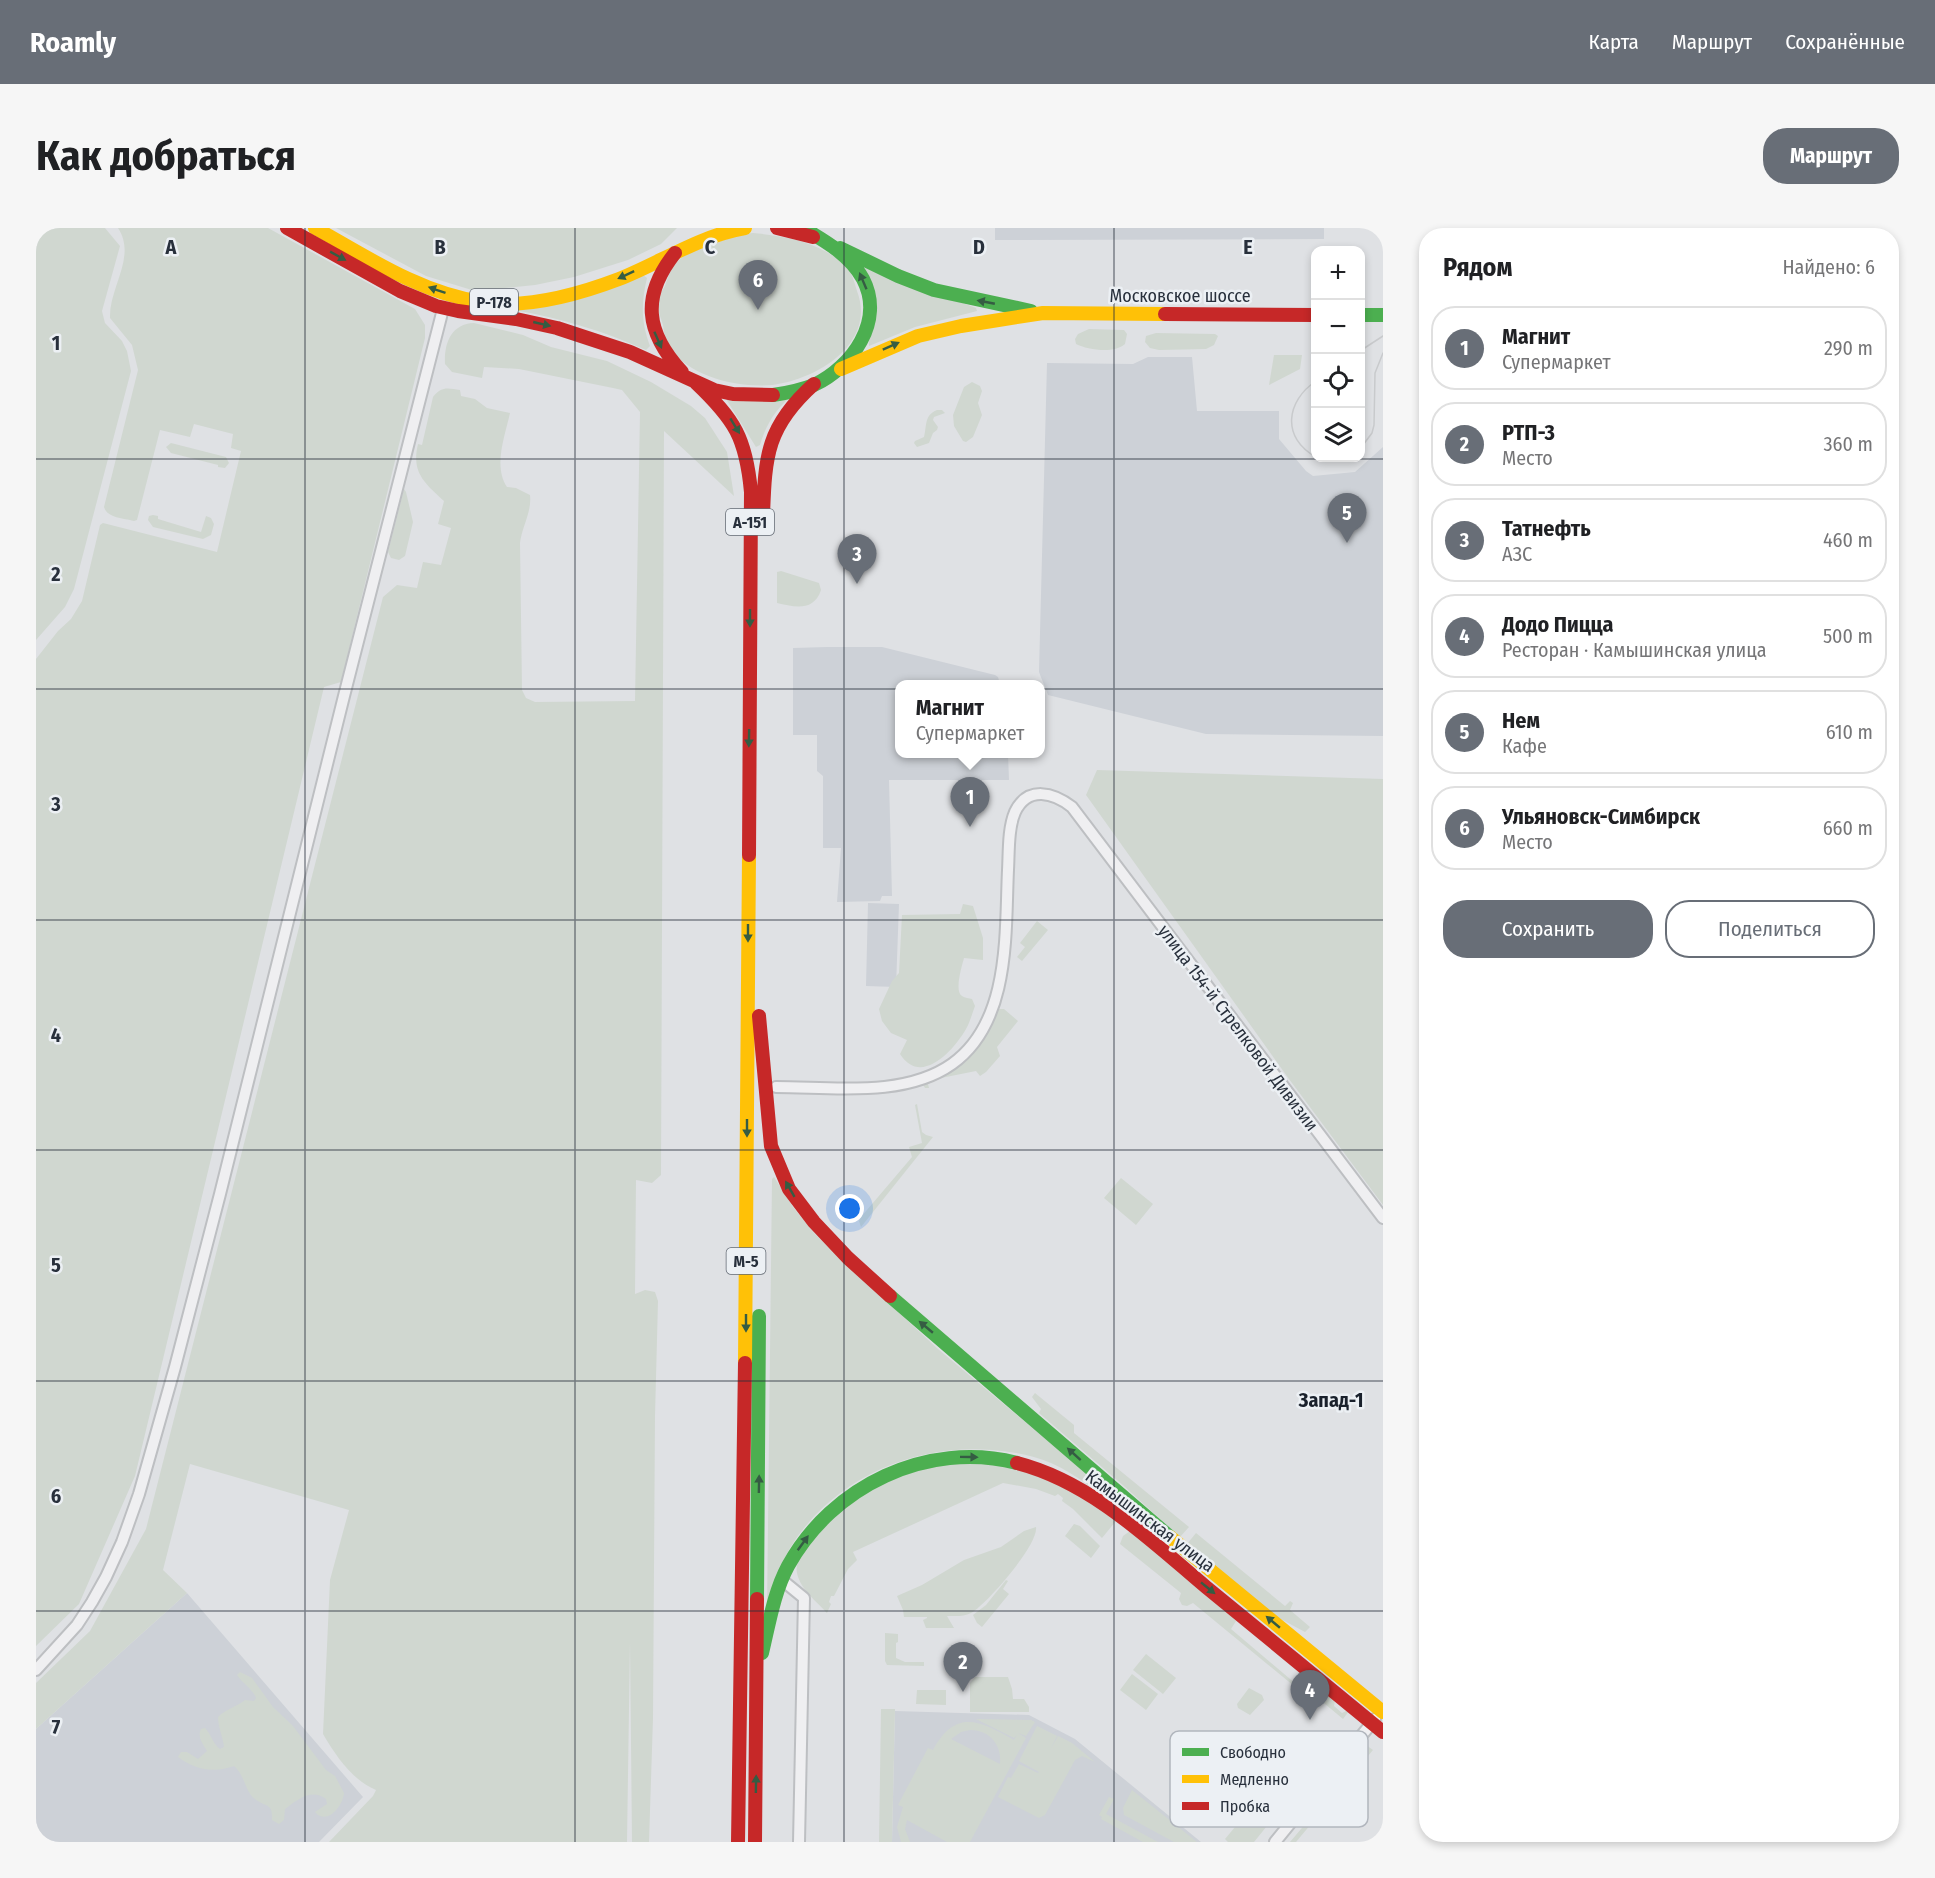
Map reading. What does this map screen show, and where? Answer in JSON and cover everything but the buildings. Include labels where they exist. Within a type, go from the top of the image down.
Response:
[{"type":"main road","name":"Р-178","points":[[287,228],[408,295],[443,309],[498,316],[566,330],[649,360],[719,390],[742,395],[764,396],[789,393],[814,384],[838,370]]},
{"type":"main road","name":"Р-178","points":[[315,228],[409,279],[438,291],[482,302],[516,302],[556,296],[620,279],[710,235],[745,228]]},
{"type":"main road","name":"А-151","points":[[697,228],[682,248],[668,261],[656,281],[650,305],[650,316],[654,334],[662,350],[673,364],[730,418],[743,440],[751,492],[750,679]]},
{"type":"main road","points":[[777,228],[826,242],[901,278],[933,289],[967,299],[1043,313]]},
{"type":"main road","points":[[803,228],[847,257],[859,271],[870,302],[870,315],[863,340],[838,370]]},
{"type":"main road","points":[[838,370],[918,336],[961,326],[1043,313]]},
{"type":"main road","name":"Московское шоссе","points":[[1043,313],[1311,315]]},
{"type":"main road","points":[[1365,315],[1383,315]]},
{"type":"main road","name":"А-151","points":[[763,554],[764,491],[768,453],[784,415],[795,401],[814,384]]},
{"type":"main road","name":"М-5","points":[[738,1842],[755,793],[763,554]]},
{"type":"main road","name":"М-5","points":[[750,679],[755,793],[759,1016],[759,1430],[755,1842]]},
{"type":"main road","name":"Камышинская улица","points":[[759,1016],[771,1146],[783,1177],[801,1206],[848,1258],[890,1296],[1134,1507],[1382,1711]]},
{"type":"main road","name":"Камышинская улица","points":[[757,1677],[782,1580],[801,1545],[834,1507],[871,1481],[893,1470],[965,1456],[994,1458],[1037,1468],[1077,1486],[1124,1519],[1383,1732]]},
{"type":"main road","points":[[1124,1519],[1134,1507]]},
{"type":"main road","points":[[1284,1650],[1294,1639]]},
{"type":"street","points":[[36,1670],[64,1640],[92,1602],[122,1542],[139,1494],[226,1172],[443,309]]},
{"type":"street","name":"улица 154-й Стрелковой Дивизии","points":[[776,1087],[909,1084],[954,1063],[978,1037],[996,1000],[1004,959],[1010,838],[1016,811],[1028,798],[1045,793],[1055,796],[1072,807],[1383,1218]]},
{"type":"street","points":[[782,1580],[804,1598],[799,1842]]},
{"type":"street","points":[[1365,1731],[1382,1711]]},
{"type":"street","points":[[1275,1842],[1287,1827]]},
{"type":"shaded area","points":[[36,228],[105,228],[120,246],[102,311],[105,323],[122,341],[127,351],[131,371],[74,589],[65,607],[36,640]]},
{"type":"shaded area","points":[[118,228],[268,228],[415,309],[425,325],[425,338],[341,682],[324,687],[135,1476],[79,1604],[36,1646],[36,659],[58,631],[71,619],[82,601],[100,525],[103,523],[217,552],[241,451],[231,448],[233,434],[194,424],[190,437],[160,430],[137,520],[116,517],[106,511],[104,507],[138,370],[132,345],[110,318],[125,250]]},
{"type":"shaded area","points":[[336,228],[677,228],[661,244],[628,260],[574,277],[535,285],[475,291],[426,276]]},
{"type":"shaded area","points":[[995,228],[1324,228],[1324,239],[995,240]]},
{"type":"shaded area","points":[[753,233],[805,242],[829,253],[849,270],[857,291],[861,310],[858,327],[851,342],[839,356],[824,367],[789,382],[772,385],[744,385],[715,378],[689,366],[668,345],[657,305],[673,267],[682,257],[728,239]]},
{"type":"shaded area","points":[[865,266],[976,308],[977,311],[915,327],[869,346]]},
{"type":"shaded area","points":[[643,275],[647,278],[643,304],[644,321],[650,346],[646,350],[582,326],[514,310]]},
{"type":"shaded area","points":[[474,323],[523,335],[551,347],[607,361],[651,382],[691,406],[705,418],[727,452],[734,496],[664,431],[661,1175],[652,1183],[636,1180],[635,1294],[645,1290],[655,1292],[658,1301],[653,1718],[649,1842],[632,1842],[630,1642],[627,1842],[329,1842],[376,1790],[352,1774],[323,1734],[330,1580],[349,1510],[190,1464],[163,1570],[187,1593],[36,1729],[36,1683],[90,1631],[146,1529],[383,597],[397,585],[417,588],[423,562],[441,565],[451,528],[438,524],[444,501],[421,477],[416,463],[416,454],[418,444],[422,445],[433,397],[442,389],[460,390],[461,396],[475,399],[487,408],[510,413],[500,460],[503,479],[507,487],[516,488],[530,495],[530,507],[520,543],[522,690],[526,698],[535,702],[635,701],[640,412],[622,390],[613,388],[519,369],[484,367],[482,378],[452,372],[445,364],[448,342],[454,331],[466,324]]},
{"type":"shaded area","points":[[1089,329],[1124,330],[1127,334],[1125,344],[1114,349],[1101,350],[1076,344],[1075,339],[1078,334]]},
{"type":"shaded area","points":[[1156,333],[1215,334],[1218,336],[1214,345],[1206,349],[1159,350],[1150,348],[1145,342],[1146,336]]},
{"type":"shaded area","points":[[1274,355],[1302,355],[1300,369],[1269,385]]},
{"type":"shaded area","points":[[1148,357],[1192,357],[1197,411],[1279,411],[1279,439],[1313,476],[1355,472],[1383,447],[1383,736],[1206,734],[1048,695],[1045,680],[1042,680],[1039,672],[1047,363],[1133,364]]},
{"type":"shaded area","points":[[972,382],[980,386],[982,391],[978,403],[982,415],[973,437],[966,442],[954,426],[953,415],[964,387]]},
{"type":"shaded area","points":[[789,398],[779,408],[768,425],[760,445],[756,447],[726,399]]},
{"type":"shaded area","points":[[937,410],[945,413],[934,417],[937,430],[933,433],[929,443],[917,447],[915,441],[924,437],[928,418]]},
{"type":"shaded area","points":[[171,443],[226,457],[229,463],[225,468],[218,467],[218,465],[171,453],[166,447]]},
{"type":"shaded area","points":[[404,489],[413,522],[405,556],[399,560],[391,558],[388,552]]},
{"type":"shaded area","points":[[149,516],[158,516],[158,519],[201,532],[206,516],[211,518],[214,524],[211,535],[203,539],[153,527],[148,520]]},
{"type":"shaded area","points":[[781,571],[819,583],[821,590],[814,602],[803,606],[777,603],[777,572]]},
{"type":"shaded area","points":[[882,647],[998,677],[999,680],[895,680],[895,758],[1008,758],[1009,780],[889,780],[892,896],[882,896],[880,901],[837,902],[841,848],[823,848],[823,776],[817,771],[817,735],[793,735],[793,648]]},
{"type":"shaded area","points":[[1097,770],[1383,779],[1383,1205],[1289,1079],[1086,795]]},
{"type":"shaded area","points":[[868,903],[899,904],[896,987],[866,986]]},
{"type":"shaded area","points":[[963,904],[973,906],[983,938],[983,960],[964,958],[959,978],[960,993],[963,997],[972,999],[975,1006],[966,1029],[954,1046],[936,1062],[917,1067],[908,1063],[900,1054],[907,1040],[891,1033],[882,1021],[879,1009],[892,981],[899,973],[902,915],[960,914]]},
{"type":"shaded area","points":[[1037,921],[1048,930],[1022,961],[1017,957],[1025,947],[1020,943]]},
{"type":"shaded area","points":[[997,1009],[1004,1009],[1018,1021],[997,1047],[1000,1056],[986,1072],[980,1076],[976,1071],[941,1078],[928,1084],[929,1088],[925,1088],[922,1083],[949,1068]]},
{"type":"shaded area","points":[[917,1104],[922,1132],[933,1137],[861,1227],[859,1221],[861,1217],[912,1157],[909,1147],[922,1143],[915,1105]]},
{"type":"shaded area","points":[[774,1177],[793,1207],[815,1234],[839,1257],[938,1349],[1127,1507],[1122,1512],[1070,1473],[1044,1460],[1023,1454],[963,1449],[905,1460],[878,1470],[852,1485],[828,1503],[808,1524],[786,1556],[767,1613],[772,1179]]},
{"type":"shaded area","points":[[1121,1178],[1153,1204],[1136,1225],[1104,1198]]},
{"type":"shaded area","points":[[1035,1393],[1074,1425],[1074,1433],[1189,1527],[1180,1537],[1039,1413],[1041,1409],[1032,1397]]},
{"type":"shaded area","points":[[949,1463],[993,1463],[1062,1482],[1116,1521],[1102,1538],[1062,1501],[1063,1498],[1058,1494],[1055,1496],[1036,1489],[1003,1483],[853,1552],[857,1560],[848,1569],[834,1596],[831,1596],[829,1602],[831,1604],[827,1613],[809,1595],[799,1579],[797,1564],[808,1546],[828,1524],[856,1500],[906,1474],[924,1468]]},
{"type":"shaded area","points":[[1074,1524],[1080,1526],[1100,1546],[1091,1558],[1065,1536]]},
{"type":"shaded area","points":[[1036,1527],[1035,1535],[1021,1559],[979,1607],[968,1614],[947,1616],[954,1628],[926,1628],[923,1620],[927,1617],[904,1617],[897,1596],[922,1585],[964,1560],[1001,1547],[1024,1531]]},
{"type":"shaded area","points":[[1130,1531],[1212,1596],[1236,1621],[1231,1629],[1296,1684],[1294,1686],[1193,1603],[1187,1606],[1182,1605],[1179,1599],[1181,1593],[1120,1544],[1123,1536]]},
{"type":"shaded area","points":[[1196,1533],[1285,1606],[1290,1601],[1293,1603],[1290,1610],[1310,1627],[1305,1632],[1277,1617],[1187,1544]]},
{"type":"shaded area","points":[[1006,1580],[1008,1581],[1003,1589],[1009,1594],[982,1627],[973,1615],[986,1605]]},
{"type":"shaded area","points":[[187,1593],[363,1797],[319,1842],[36,1842],[36,1729]]},
{"type":"shaded area","points":[[885,1633],[898,1634],[896,1658],[905,1662],[924,1662],[924,1666],[887,1665]]},
{"type":"shaded area","points":[[1146,1654],[1176,1678],[1163,1694],[1133,1670]]},
{"type":"shaded area","points":[[240,1672],[252,1678],[273,1707],[293,1726],[326,1770],[335,1776],[344,1793],[334,1813],[329,1816],[320,1816],[315,1812],[327,1804],[326,1799],[316,1795],[305,1796],[285,1809],[284,1820],[279,1824],[272,1820],[270,1808],[252,1796],[241,1774],[234,1766],[205,1769],[191,1765],[178,1757],[181,1752],[187,1752],[198,1759],[207,1751],[200,1735],[201,1729],[205,1728],[220,1749],[224,1747],[218,1717],[245,1700],[254,1701],[256,1698],[237,1675]]},
{"type":"shaded area","points":[[1301,1672],[1335,1700],[1334,1706],[1342,1713],[1349,1711],[1343,1719],[1300,1683]]},
{"type":"shaded area","points":[[1132,1674],[1158,1694],[1146,1710],[1120,1690]]},
{"type":"shaded area","points":[[975,1677],[1008,1677],[1013,1699],[1024,1699],[1029,1712],[970,1712],[970,1683]]},
{"type":"shaded area","points":[[1249,1688],[1262,1695],[1264,1700],[1250,1715],[1238,1708],[1237,1704]]},
{"type":"shaded area","points":[[917,1690],[946,1690],[946,1705],[916,1704]]},
{"type":"shaded area","points":[[881,1709],[895,1709],[892,1842],[879,1842]]},
{"type":"shaded area","points":[[895,1711],[1029,1715],[1075,1739],[1170,1817],[1170,1827],[1183,1827],[1201,1842],[892,1842]]},
{"type":"shaded area","points":[[976,1719],[1035,1722],[1026,1736],[1018,1733],[1026,1738],[970,1842],[947,1842],[907,1820],[905,1829],[910,1842],[901,1842],[897,1827],[903,1807],[898,1805],[928,1748],[933,1750],[951,1728],[960,1723],[979,1724],[1014,1740],[1017,1735],[1014,1738]],"holes":[[[977,1731],[988,1735],[996,1744],[1000,1764],[951,1739],[961,1732]]]},
{"type":"shaded area","points":[[1037,1726],[1057,1736],[1050,1750],[1058,1736],[1072,1743],[1095,1762],[1082,1756],[1075,1760],[1045,1815],[1039,1818],[998,1797],[1008,1777],[1011,1778],[1019,1764],[1039,1772],[1019,1761]]},
{"type":"shaded area","points":[[1368,1746],[1373,1750],[1368,1756]]},
{"type":"shaded area","points":[[1132,1790],[1170,1820],[1170,1827],[1178,1827],[1197,1842],[1174,1842],[1124,1815],[1123,1808]]},
{"type":"shaded area","points":[[1109,1797],[1114,1799],[1106,1814],[1158,1842],[1143,1842],[1101,1819],[1099,1815]]},
{"type":"shaded area","points":[[1235,1827],[1266,1827],[1254,1842],[1228,1842],[1225,1839]]},
{"type":"shaded area","points":[[1303,1827],[1309,1827],[1296,1842],[1290,1842]]},
{"type":"tram line","points":[[1365,348],[1383,336]]},
{"type":"tram line","points":[[1365,442],[1372,433],[1374,425],[1375,373],[1383,353]]},
{"type":"tram line","points":[[1311,385],[1298,399],[1292,419],[1297,440],[1311,453]]},
{"type":"traffic: fast","points":[[773,395],[814,385],[841,367],[861,341],[870,311],[869,295],[858,270],[836,249],[803,228]]},
{"type":"traffic: fast","points":[[840,248],[898,276],[934,290],[1031,311]]},
{"type":"traffic: fast","points":[[1365,315],[1383,315]]},
{"type":"traffic: fast","points":[[890,1296],[1170,1537]]},
{"type":"traffic: fast","points":[[757,1599],[759,1316]]},
{"type":"traffic: fast","points":[[762,1653],[775,1597],[788,1566],[807,1538],[830,1513],[856,1492],[885,1476],[917,1464],[949,1458],[983,1458],[1017,1463]]},
{"type":"traffic: slow","points":[[315,228],[374,262],[415,282],[458,297],[498,304],[533,302],[586,290],[619,279],[712,237],[745,228]]},
{"type":"traffic: slow","points":[[841,369],[918,336],[961,326],[1043,313],[1165,314]]},
{"type":"traffic: slow","points":[[745,1363],[749,855]]},
{"type":"traffic: slow","points":[[1170,1537],[1383,1712]]},
{"type":"traffic: jam","points":[[287,228],[400,291],[436,306],[557,328],[630,352],[714,390],[733,394],[773,395]]},
{"type":"traffic: jam","points":[[777,228],[813,237]]},
{"type":"traffic: jam","points":[[675,253],[657,284],[652,314],[661,343],[682,372]]},
{"type":"traffic: jam","points":[[1165,314],[1311,315]]},
{"type":"traffic: jam","points":[[696,383],[720,408],[736,431],[742,444],[749,473],[751,492],[749,855]]},
{"type":"traffic: jam","points":[[763,516],[765,476],[772,443],[786,414],[814,384]]},
{"type":"traffic: jam","points":[[759,1016],[771,1146],[789,1189],[814,1222],[848,1258],[890,1296]]},
{"type":"traffic: jam","points":[[738,1842],[745,1363]]},
{"type":"traffic: jam","points":[[1017,1463],[1070,1484],[1118,1514],[1383,1732]]},
{"type":"traffic: jam","points":[[755,1842],[757,1599]]},
{"type":"place","name":"Ульяновск-Симбирск","points":[[758,310]]},
{"type":"place","name":"Нем","points":[[1347,543]]},
{"type":"place","name":"Татнефть","points":[[857,584]]},
{"type":"place","name":"Магнит","points":[[970,827]]},
{"type":"place","name":"РТП-3","points":[[963,1692]]},
{"type":"place","name":"Додо Пицца","points":[[1310,1720]]},
{"type":"district","name":"Запад-1","points":[[1331,1400]]}]
